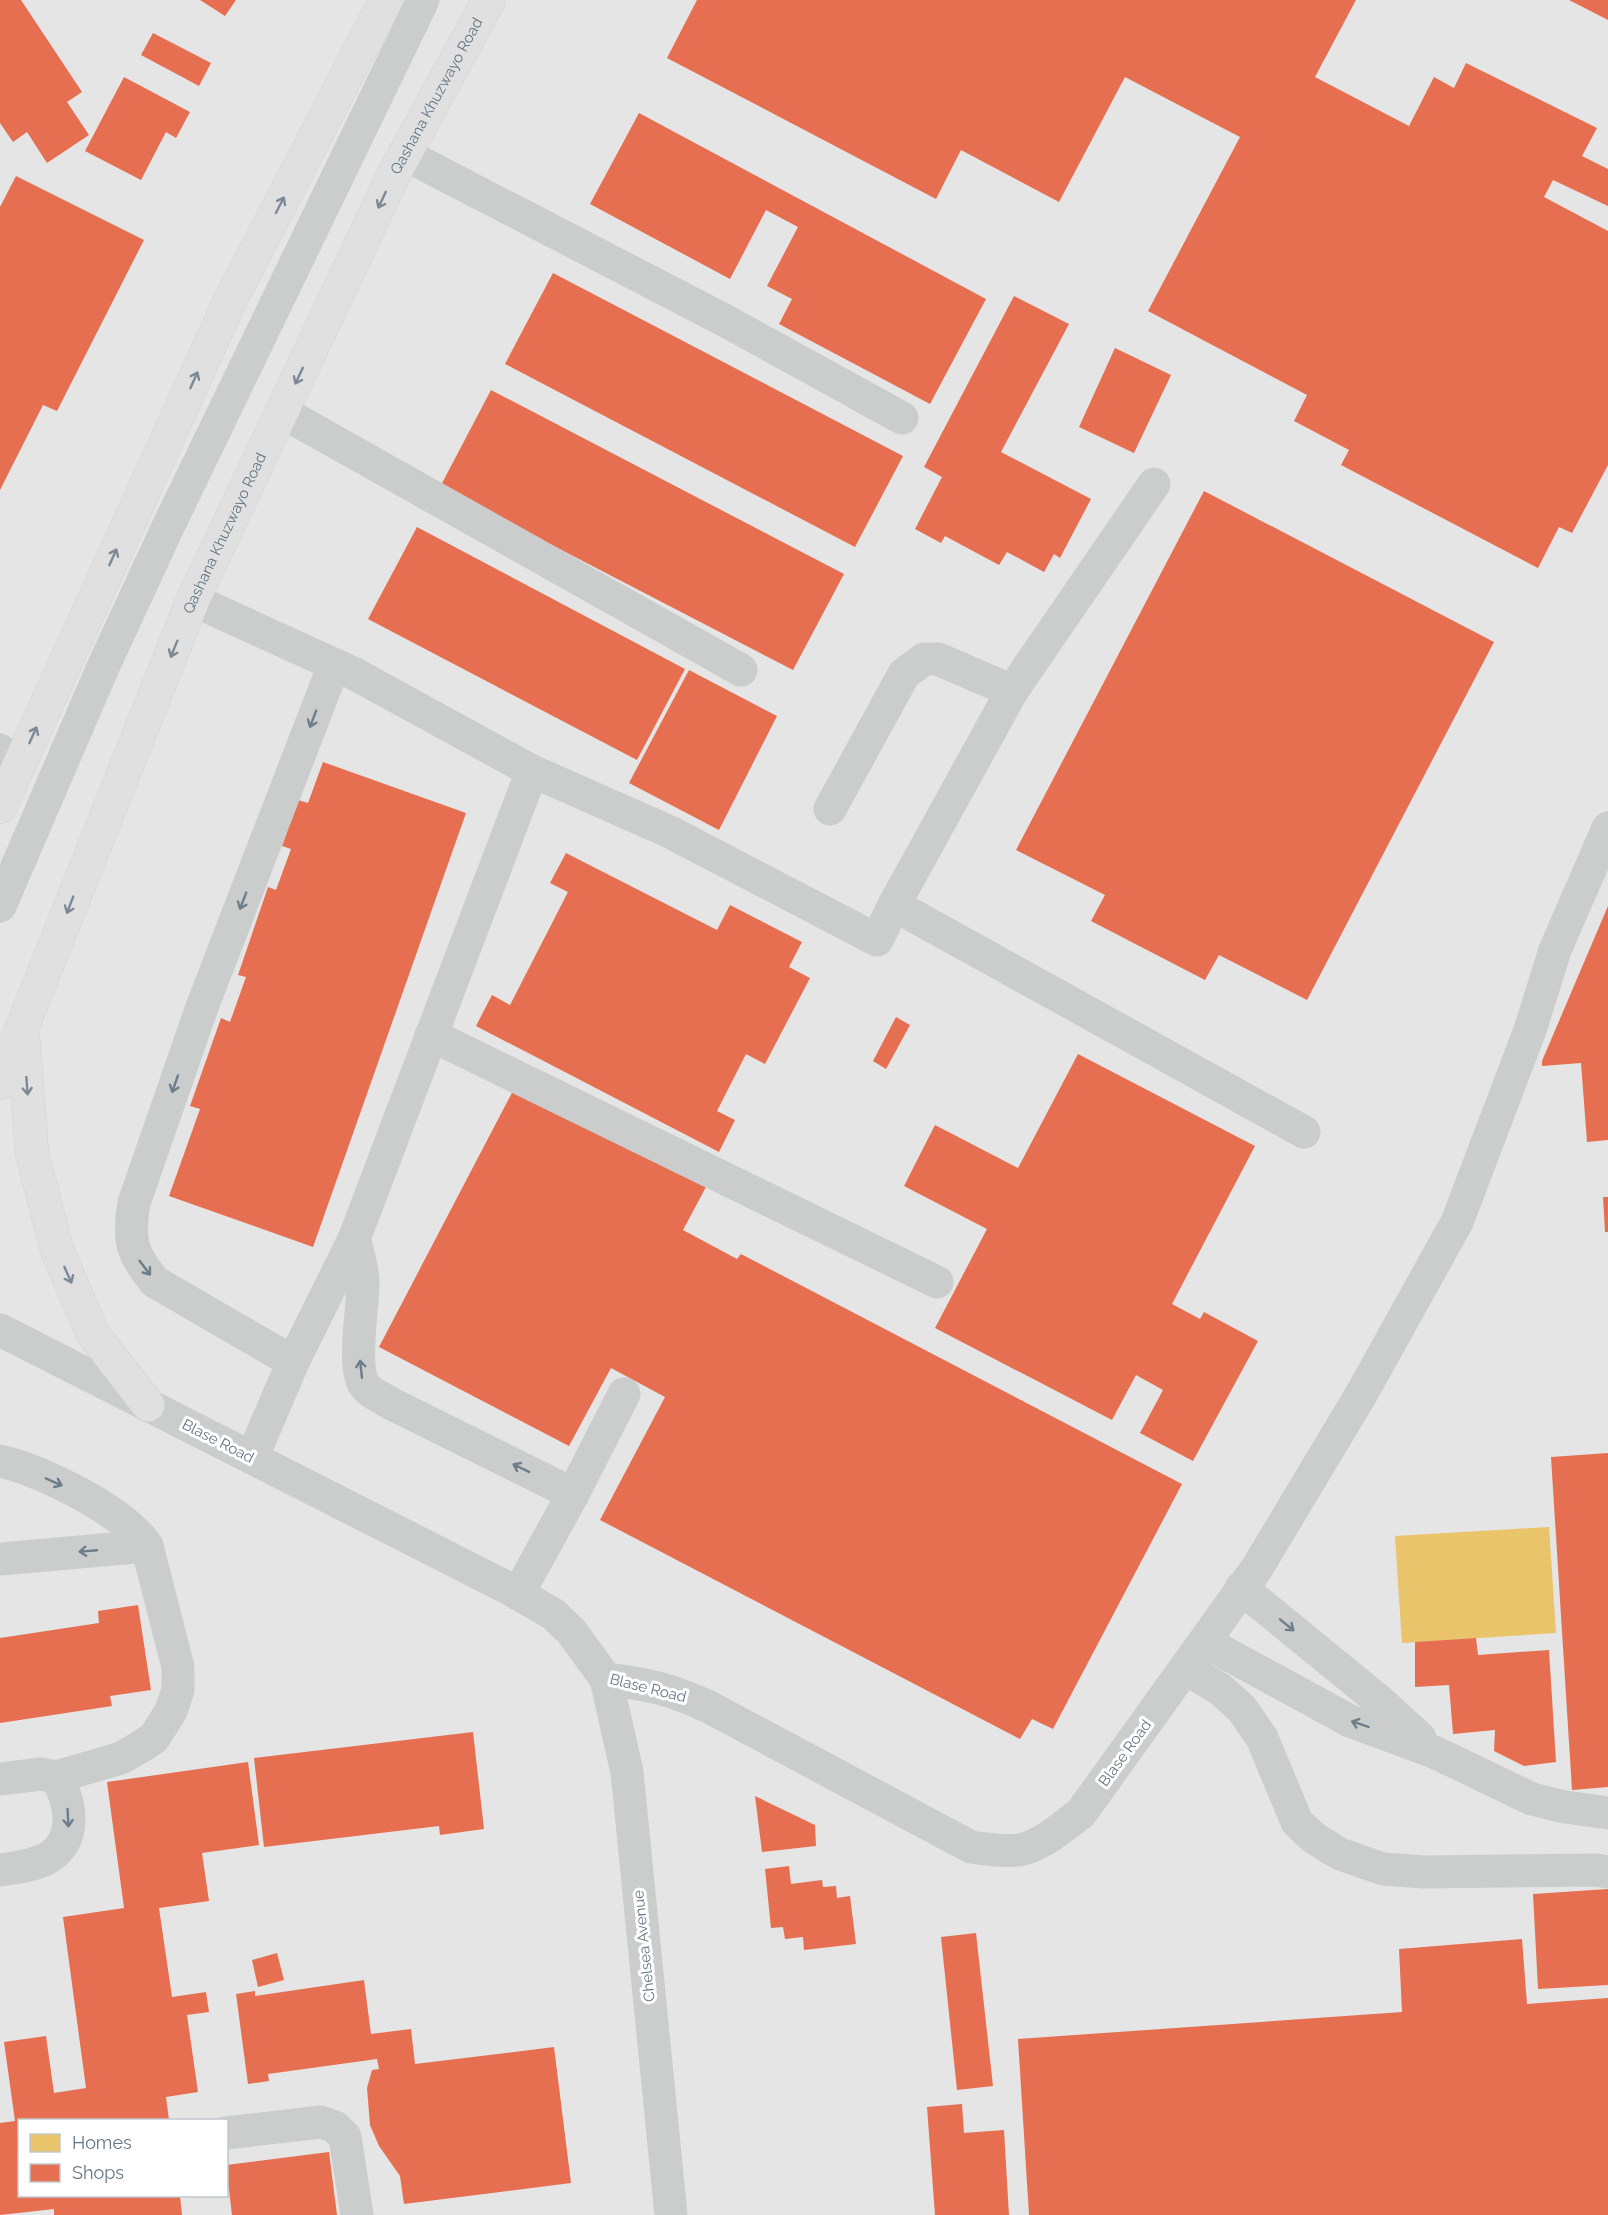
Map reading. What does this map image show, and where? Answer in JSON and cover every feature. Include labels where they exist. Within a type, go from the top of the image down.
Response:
[{"type":"main road","points":[[0,807],[9,760],[230,301],[386,0]]},
{"type":"main road","name":"Qashana Khuzwayo Road","points":[[0,1083],[194,600],[404,154],[489,0]]},
{"type":"main road","points":[[22,1027],[32,1153],[57,1250],[93,1334],[148,1405]]},
{"type":"lane","points":[[0,906],[104,665],[157,550],[423,0]]},
{"type":"lane","points":[[404,154],[724,320],[902,418]]},
{"type":"lane","points":[[282,412],[741,670]]},
{"type":"lane","points":[[194,600],[353,673],[532,771],[670,832],[877,939],[1012,691],[1154,483]]},
{"type":"lane","points":[[830,809],[900,680],[904,674],[924,659],[938,659],[1012,691]]},
{"type":"lane","points":[[293,1362],[155,1282],[140,1263],[130,1229],[134,1203],[202,1007],[334,665]]},
{"type":"lane","points":[[252,1458],[293,1362],[354,1239],[532,771]]},
{"type":"lane","name":"Blase Road","points":[[0,1330],[518,1594],[553,1614],[572,1631],[606,1679],[647,1684],[683,1695],[971,1847],[1021,1850],[1044,1840],[1081,1813],[1206,1642],[1249,1578],[1362,1393],[1457,1222],[1519,1060],[1555,950],[1608,828]]},
{"type":"lane","points":[[894,905],[1304,1132]]},
{"type":"lane","points":[[431,1035],[937,1282]]},
{"type":"lane","points":[[354,1239],[361,1263],[363,1282],[360,1372],[363,1384],[369,1391],[573,1494]]},
{"type":"lane","points":[[518,1594],[624,1394]]},
{"type":"lane","points":[[0,1461],[28,1469],[97,1504],[121,1518],[147,1546],[178,1667],[178,1690],[171,1711],[154,1738],[140,1747],[121,1758],[56,1777],[41,1774],[0,1779]]},
{"type":"lane","points":[[0,1559],[147,1546]]},
{"type":"lane","points":[[1249,1578],[1434,1752]]},
{"type":"lane","points":[[1206,1642],[1350,1721],[1434,1752],[1532,1799],[1565,1807],[1608,1813]]},
{"type":"lane","points":[[1186,1669],[1220,1689],[1242,1709],[1262,1738],[1297,1822],[1314,1838],[1340,1854],[1383,1869],[1424,1872],[1597,1870],[1608,1872]]},
{"type":"lane","name":"Chelsea Avenue","points":[[606,1679],[627,1772],[671,2215]]},
{"type":"lane","points":[[0,1870],[38,1863],[60,1848],[68,1833],[70,1820],[63,1788],[56,1777]]},
{"type":"lane","points":[[228,2133],[321,2122],[335,2127],[345,2138],[357,2215]]},
{"type":"shaded area","points":[[0,0],[1608,0],[1608,2215],[0,2215]]},
{"type":"building: Homes","points":[[1549,1527],[1556,1633],[1402,1643],[1395,1536]]},
{"type":"building: Shops","points":[[0,0],[21,0],[82,92],[67,102],[89,135],[47,163],[27,132],[13,142],[0,123]]},
{"type":"building: Shops","points":[[200,0],[236,0],[225,16]]},
{"type":"building: Shops","points":[[697,0],[1356,0],[1315,77],[1409,126],[1434,77],[1454,88],[1466,63],[1597,128],[1582,156],[1608,169],[1608,206],[1553,180],[1544,197],[1608,231],[1608,465],[1572,533],[1559,527],[1538,568],[1341,465],[1349,450],[1294,421],[1307,395],[1148,311],[1240,137],[1125,77],[1059,202],[961,150],[936,199],[667,58]]},
{"type":"building: Shops","points":[[1569,0],[1608,0],[1608,20]]},
{"type":"building: Shops","points":[[153,33],[211,63],[199,86],[141,55]]},
{"type":"building: Shops","points":[[124,77],[190,112],[176,138],[166,132],[141,180],[85,151]]},
{"type":"building: Shops","points":[[639,113],[986,299],[930,404],[779,324],[792,299],[767,286],[798,227],[766,210],[730,279],[590,204]]},
{"type":"building: Shops","points":[[16,176],[144,240],[57,411],[43,405],[0,490],[0,207]]},
{"type":"building: Shops","points":[[553,273],[903,456],[855,547],[505,364]]},
{"type":"building: Shops","points":[[1014,296],[1069,324],[1001,452],[1091,499],[1060,558],[1054,554],[1044,572],[1007,552],[999,565],[945,536],[941,543],[915,529],[942,477],[924,467]]},
{"type":"building: Shops","points":[[1115,348],[1171,375],[1134,453],[1079,427]]},
{"type":"building: Shops","points":[[491,390],[844,574],[793,670],[440,487]]},
{"type":"building: Shops","points":[[1204,491],[1494,642],[1307,1000],[1219,955],[1205,980],[1091,921],[1105,895],[1016,850]]},
{"type":"building: Shops","points":[[417,527],[685,669],[637,760],[368,619]]},
{"type":"building: Shops","points":[[689,670],[777,716],[719,830],[629,783]]},
{"type":"building: Shops","points":[[323,762],[466,813],[313,1247],[169,1196],[200,1109],[190,1106],[221,1018],[230,1022],[246,977],[238,975],[268,887],[276,890],[291,849],[282,846],[298,800],[308,803]]},
{"type":"building: Shops","points":[[566,853],[717,930],[730,905],[802,942],[789,967],[810,978],[765,1064],[746,1054],[717,1111],[735,1120],[719,1152],[476,1026],[492,995],[510,1005],[568,892],[550,883]]},
{"type":"building: Shops","points":[[1608,906],[1608,1140],[1587,1142],[1581,1063],[1542,1066],[1542,1061]]},
{"type":"building: Shops","points":[[896,1017],[910,1025],[886,1069],[873,1061]]},
{"type":"building: Shops","points":[[1078,1054],[1255,1146],[1172,1304],[1200,1319],[1204,1312],[1258,1341],[1193,1461],[1140,1433],[1163,1390],[1136,1375],[1112,1420],[935,1328],[987,1229],[904,1186],[935,1125],[1018,1168]]},
{"type":"building: Shops","points":[[515,1087],[706,1187],[683,1230],[737,1259],[741,1254],[1182,1484],[1053,1729],[1032,1719],[1020,1739],[600,1520],[665,1397],[611,1368],[569,1446],[379,1347]]},
{"type":"building: Shops","points":[[1603,1197],[1608,1197],[1608,1232],[1605,1232]]},
{"type":"building: Shops","points":[[1608,1453],[1608,1787],[1572,1790],[1551,1457]]},
{"type":"building: Shops","points":[[138,1605],[151,1690],[110,1696],[112,1706],[0,1723],[0,1638],[99,1623],[98,1611]]},
{"type":"building: Shops","points":[[1476,1638],[1478,1655],[1549,1650],[1556,1762],[1524,1766],[1494,1751],[1495,1730],[1453,1734],[1449,1685],[1415,1687],[1415,1642]]},
{"type":"building: Shops","points":[[473,1732],[484,1829],[440,1835],[439,1826],[264,1847],[254,1758]]},
{"type":"building: Shops","points":[[248,1762],[259,1845],[202,1853],[209,1901],[159,1908],[172,1997],[206,1992],[209,2012],[187,2015],[198,2092],[166,2097],[169,2119],[18,2119],[18,2197],[180,2197],[182,2215],[54,2215],[54,2209],[0,2215],[0,2123],[15,2121],[4,2042],[46,2036],[54,2093],[86,2088],[63,1917],[124,1908],[107,1782]]},
{"type":"building: Shops","points":[[755,1796],[815,1825],[816,1846],[762,1852]]},
{"type":"building: Shops","points":[[789,1866],[791,1884],[822,1880],[823,1887],[836,1886],[837,1898],[850,1896],[856,1944],[804,1950],[803,1937],[785,1939],[783,1927],[771,1928],[765,1869]]},
{"type":"building: Shops","points":[[1608,1889],[1608,1985],[1538,1989],[1533,1894]]},
{"type":"building: Shops","points":[[976,1933],[993,2086],[957,2090],[941,1937]]},
{"type":"building: Shops","points":[[1522,1939],[1527,2004],[1608,1998],[1608,2215],[1029,2215],[1018,2039],[1402,2012],[1399,1949]]},
{"type":"building: Shops","points":[[277,1953],[284,1980],[258,1987],[252,1960]]},
{"type":"building: Shops","points":[[364,1980],[371,2034],[411,2029],[415,2064],[554,2047],[571,2183],[404,2204],[400,2176],[379,2146],[370,2125],[367,2088],[372,2070],[379,2069],[377,2059],[268,2074],[269,2081],[248,2084],[236,1994],[255,1991],[255,1996]]},
{"type":"building: Shops","points":[[962,2104],[964,2133],[1004,2130],[1009,2215],[935,2215],[927,2107]]},
{"type":"building: Shops","points":[[329,2152],[337,2215],[232,2215],[228,2165]]}]
